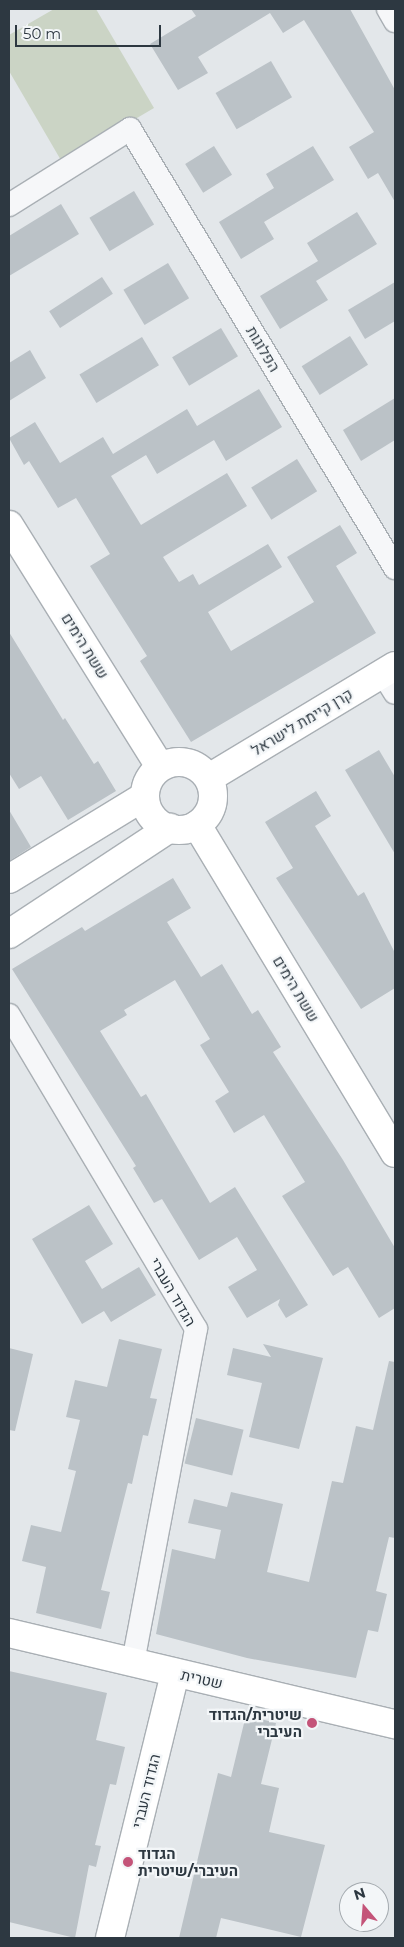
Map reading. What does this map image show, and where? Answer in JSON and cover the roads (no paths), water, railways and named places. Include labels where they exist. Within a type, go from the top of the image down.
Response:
[{"type":"street","points":[[388,9],[395,21]]},
{"type":"street","name":"הפלוגות","points":[[9,206],[130,130],[395,568]]},
{"type":"street","name":"ששת הימים","points":[[9,525],[160,767]]},
{"type":"street","name":"קרן קיימת לישראל","points":[[209,778],[391,678]]},
{"type":"street","points":[[9,934],[170,828],[197,825],[205,818],[214,798],[209,778],[192,764],[176,762],[160,767],[152,775],[145,796],[152,816],[170,828]]},
{"type":"street","points":[[9,880],[145,796]]},
{"type":"street","name":"ששת הימים","points":[[197,825],[395,1153]]},
{"type":"street","name":"הגדוד העברי","points":[[9,1015],[196,1329],[134,1663]]},
{"type":"street","name":"שטרית","points":[[9,1633],[175,1673],[394,1719]]},
{"type":"street","name":"הגדוד העברי","points":[[110,1938],[175,1673]]},
{"type":"place","name":"שיטרית/הגדוד העיברי","points":[[312,1723]]},
{"type":"place","name":"הגדוד העיברי/שיטרית","points":[[128,1862]]}]
